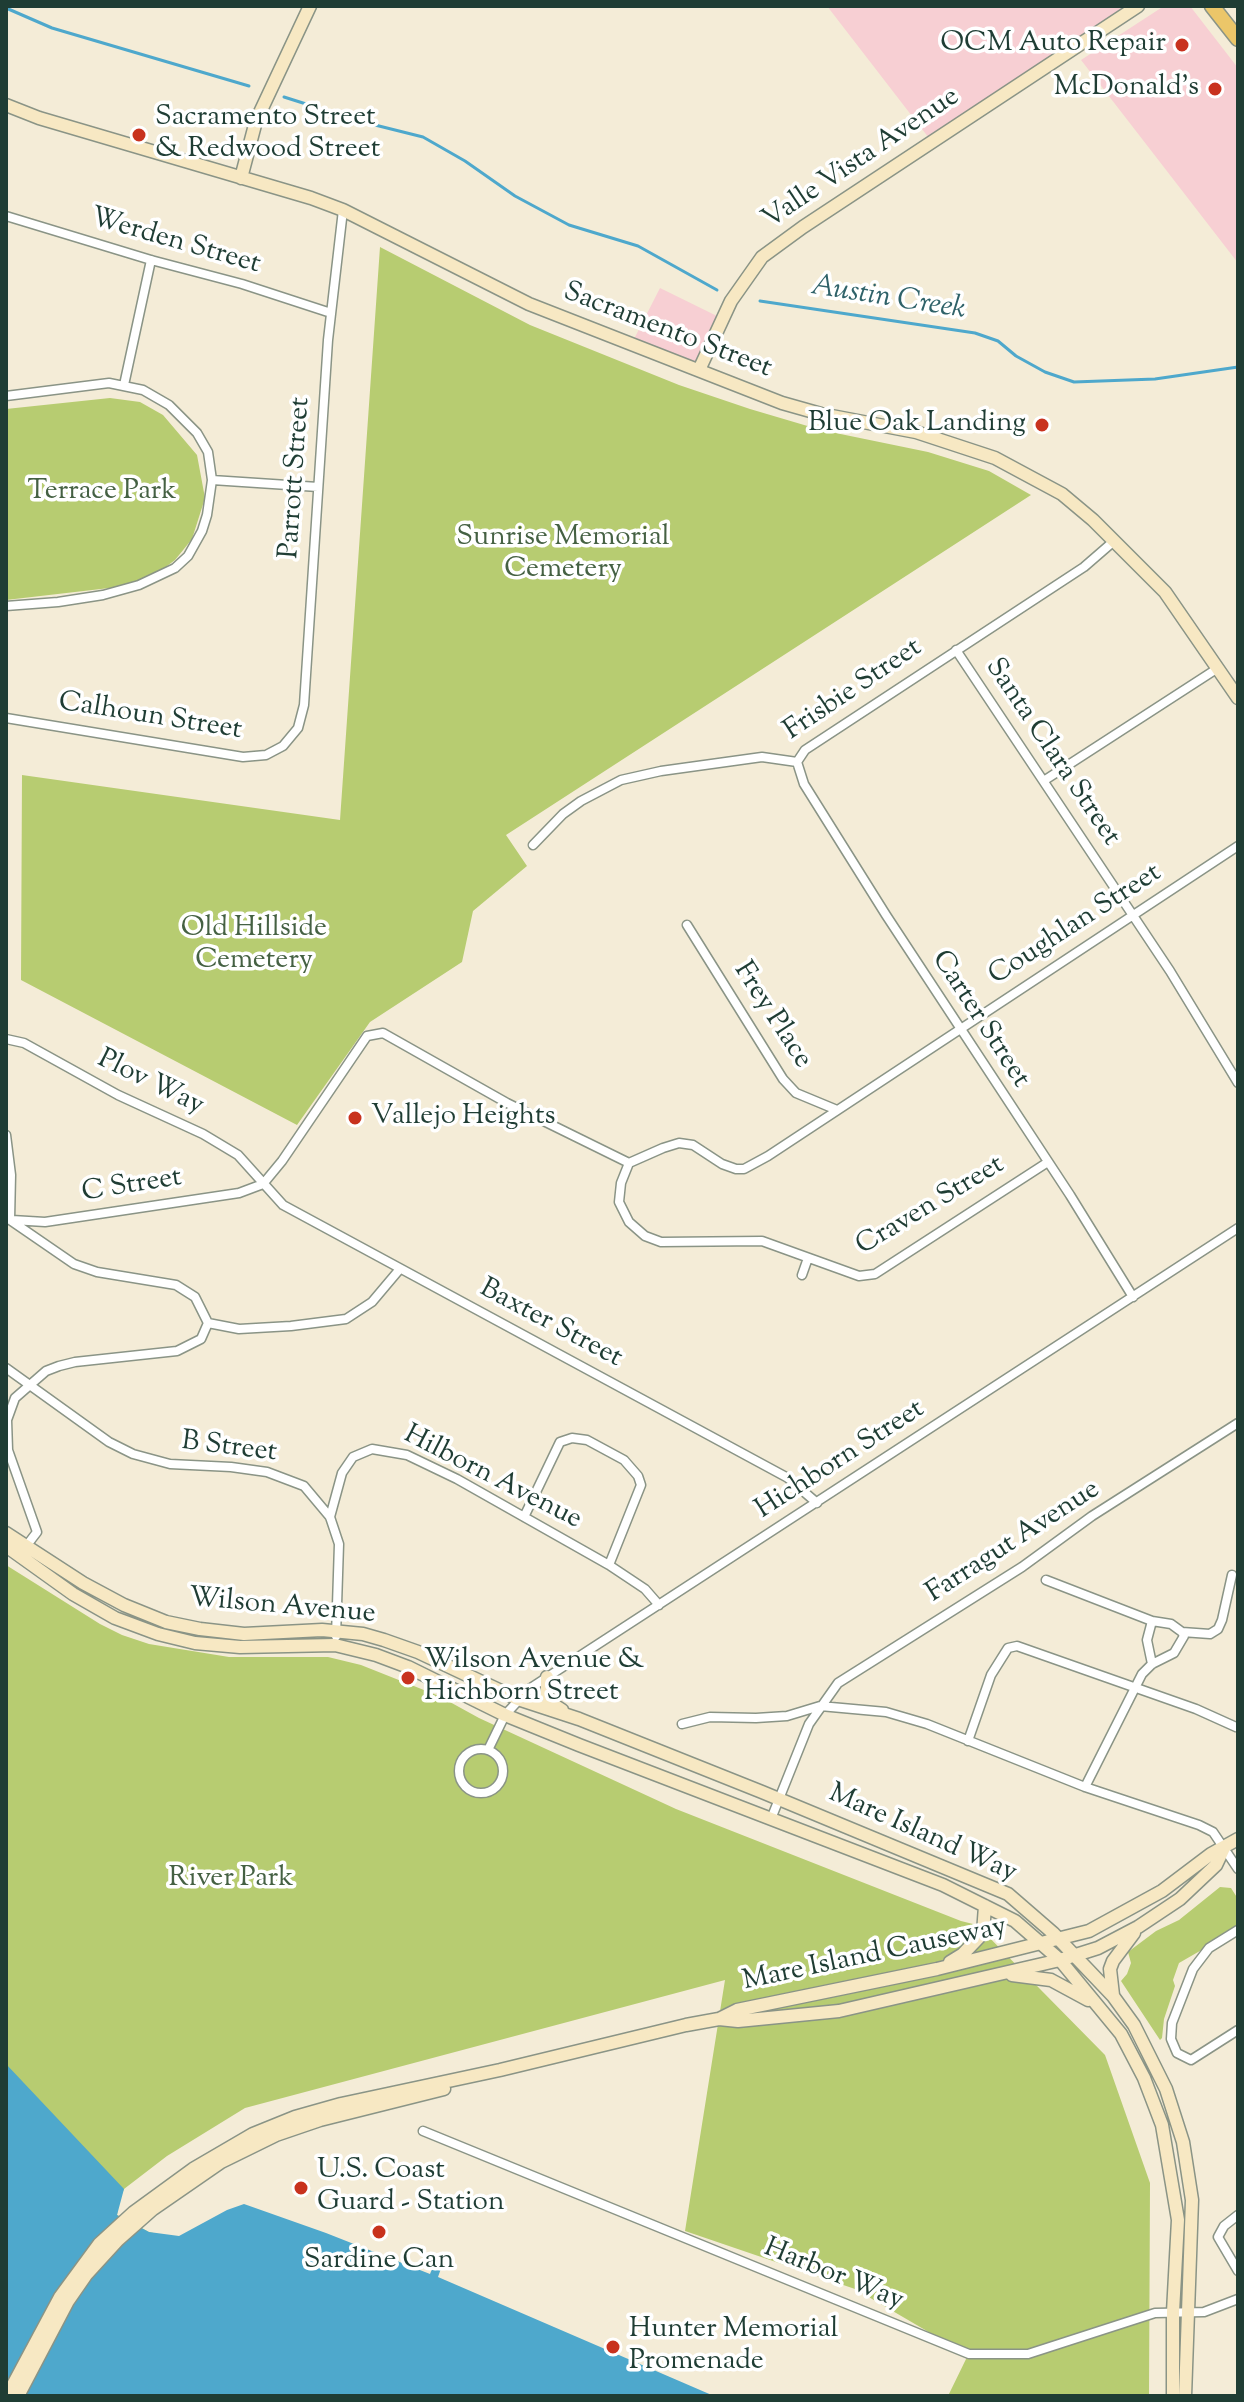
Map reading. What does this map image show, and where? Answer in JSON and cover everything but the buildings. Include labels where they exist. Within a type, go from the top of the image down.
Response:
[{"type":"main road","points":[[241,178],[256,121],[310,6]]},
{"type":"main road","name":"Valle Vista Avenue","points":[[699,370],[731,301],[762,257],[1138,6]]},
{"type":"main road","points":[[1212,6],[1238,39]]},
{"type":"main road","name":"Sacramento Street","points":[[6,105],[39,118],[343,210],[509,295],[782,403],[821,414],[916,432],[995,458],[1062,494],[1093,520],[1165,592],[1238,698]]},
{"type":"main road","name":"Wilson Avenue","points":[[6,1533],[23,1551],[87,1602],[115,1618],[158,1634],[195,1643],[240,1647],[335,1645],[366,1652],[408,1667],[505,1715]]},
{"type":"main road","name":"Wilson Avenue","points":[[6,1546],[23,1551],[124,1605],[166,1622],[244,1634],[336,1631],[363,1634],[407,1648],[518,1699]]},
{"type":"main road","points":[[547,1677],[547,1695],[551,1703],[579,1719]]},
{"type":"main road","name":"Mare Island Way","points":[[518,1699],[579,1719],[1008,1894],[1076,1955],[1134,2025],[1155,2064],[1183,2142],[1192,2200],[1185,2396]]},
{"type":"main road","name":"Mare Island Way","points":[[505,1715],[943,1885],[1015,1921],[1060,1960],[1134,2057],[1162,2125],[1178,2220],[1173,2396]]},
{"type":"main road","name":"Mare Island Causeway","points":[[7,2396],[60,2297],[78,2270],[110,2233],[221,2162],[276,2135],[320,2120],[444,2089],[500,2070],[719,2019],[737,2010],[937,1969],[1089,1931],[1133,1909],[1211,1854],[1238,1839]]},
{"type":"main road","points":[[1113,1996],[1110,1969],[1138,1927],[1180,1899],[1216,1865],[1224,1848]]},
{"type":"main road","points":[[937,1969],[963,1954],[983,1933],[985,1906]]},
{"type":"main road","name":"Mare Island Causeway","points":[[719,2019],[738,2021],[839,2011],[1060,1960],[1098,1948],[1138,1927]]},
{"type":"main road","points":[[997,1974],[1051,1980],[1076,1992],[1102,2012]]},
{"type":"main road","name":"Mare Island Causeway","points":[[18,2396],[68,2301],[86,2275],[150,2206]]},
{"type":"street","name":"Parrott Street","points":[[284,744],[298,728],[304,705],[331,313],[343,210]]},
{"type":"street","name":"Werden Street","points":[[6,216],[331,313]]},
{"type":"street","points":[[124,385],[151,260]]},
{"type":"street","points":[[6,396],[109,383],[143,390],[169,405],[197,433],[208,452],[212,480],[202,531],[188,556],[175,568],[139,585],[103,595],[6,606]]},
{"type":"street","points":[[212,480],[318,487]]},
{"type":"street","name":"Frisbie Street","points":[[533,845],[563,814],[610,784],[661,771],[762,757],[797,762],[805,750],[1084,567],[1114,541]]},
{"type":"street","name":"Santa Clara Street","points":[[956,650],[1133,915],[1238,1083]]},
{"type":"street","points":[[1045,780],[1218,668]]},
{"type":"street","name":"Calhoun Street","points":[[6,718],[243,757],[266,755],[284,744]]},
{"type":"street","name":"Carter Street","points":[[797,762],[804,784],[1133,1297]]},
{"type":"street","name":"Coughlan Street","points":[[629,1163],[679,1143],[693,1145],[722,1164],[744,1169],[1238,846]]},
{"type":"street","name":"Frey Place","points":[[687,925],[783,1079],[796,1093],[837,1110]]},
{"type":"street","points":[[263,1184],[367,1036],[383,1033],[507,1103],[629,1163]]},
{"type":"street","name":"Plov Way","points":[[6,1039],[24,1043],[118,1095],[203,1134],[238,1155],[263,1184]]},
{"type":"street","points":[[6,1135],[11,1175],[8,1219],[74,1264],[97,1272],[176,1285],[195,1297],[208,1323]]},
{"type":"street","name":"Craven Street","points":[[629,1163],[621,1183],[619,1202],[629,1222],[645,1236],[661,1242],[762,1241],[859,1276],[875,1274],[1048,1162]]},
{"type":"street","name":"C Street","points":[[8,1219],[45,1222],[239,1193],[263,1184]]},
{"type":"street","name":"Baxter Street","points":[[263,1184],[283,1205],[788,1478],[817,1503]]},
{"type":"street","name":"Hichborn Street","points":[[488,1750],[505,1715],[518,1699],[547,1677],[1238,1228]]},
{"type":"street","points":[[802,1275],[808,1258]]},
{"type":"street","points":[[208,1323],[239,1329],[346,1319],[372,1302],[399,1270]]},
{"type":"street","points":[[23,1551],[37,1532],[8,1450],[7,1420],[15,1398],[46,1371],[75,1362],[177,1351],[201,1339],[208,1323]]},
{"type":"street","name":"B Street","points":[[6,1368],[109,1442],[133,1454],[170,1464],[231,1467],[286,1478],[304,1486],[330,1517],[339,1544],[335,1645]]},
{"type":"street","name":"Farragut Avenue","points":[[771,1819],[809,1724],[838,1683],[1022,1567],[1092,1516],[1238,1423]]},
{"type":"street","points":[[524,1517],[560,1442],[572,1438],[587,1440],[624,1460],[638,1476],[641,1485],[609,1565]]},
{"type":"street","name":"Hilborn Avenue","points":[[330,1517],[342,1473],[353,1457],[372,1449],[407,1455],[609,1565],[645,1589],[659,1605]]},
{"type":"street","points":[[1046,1580],[1152,1621],[1171,1624],[1182,1632],[1210,1634],[1218,1629],[1222,1620],[1232,1575]]},
{"type":"street","points":[[1152,1621],[1147,1640],[1152,1664]]},
{"type":"street","points":[[1085,1787],[1142,1674],[1152,1664],[1174,1653],[1184,1636],[1182,1632]]},
{"type":"street","points":[[968,1741],[991,1675],[1008,1648],[1017,1646],[1196,1709],[1236,1727]]},
{"type":"street","points":[[682,1724],[710,1717],[787,1716],[820,1706],[886,1712],[927,1724],[1085,1787],[1213,1832],[1238,1869]]},
{"type":"street","name":"Hichborn Street","points":[[479,1749],[488,1750],[500,1759],[504,1772],[502,1780],[496,1789],[487,1793],[470,1791],[463,1784],[459,1767],[467,1754],[479,1749]]},
{"type":"street","points":[[1238,1930],[1209,1948],[1193,1969],[1172,2023],[1172,2044],[1177,2053],[1191,2060],[1238,2030]]},
{"type":"street","name":"Harbor Way","points":[[423,2131],[969,2354],[1028,2354],[1153,2313],[1218,2308],[1238,2299]]},
{"type":"street","points":[[1238,2215],[1221,2230],[1220,2243],[1238,2271]]},
{"type":"shaded area","points":[[827,6],[1139,6],[932,142]]},
{"type":"shaded area","points":[[1164,6],[1190,6],[1238,68],[1238,263],[1081,60]]},
{"type":"shaded area","points":[[660,288],[719,317],[693,366],[633,341]]},
{"type":"green space","name":"Sunrise Memorial Cemetery","points":[[380,247],[530,325],[679,385],[821,430],[928,452],[989,471],[1031,495],[506,835],[527,866],[473,911],[462,962],[370,1022],[297,1125],[21,980],[22,775],[340,820]]},
{"type":"green space","name":"Terrace Park","points":[[110,398],[140,402],[163,415],[197,455],[205,498],[192,539],[175,560],[155,575],[118,587],[6,600],[6,409]]},
{"type":"green space","name":"River Park","points":[[6,1565],[100,1624],[149,1644],[229,1657],[328,1657],[361,1665],[439,1696],[479,1718],[676,1809],[977,1925],[1105,2055],[1150,2183],[1149,2396],[948,2396],[968,2355],[855,2289],[685,2231],[725,1980],[245,2108],[167,2156],[124,2189],[119,2201],[117,2215],[149,2232],[171,2237],[125,2351],[6,2136]]},
{"type":"green space","points":[[1220,1887],[1231,1888],[1238,1899],[1238,1929],[1179,1963],[1160,2040],[1121,1981],[1131,1963],[1128,1952],[1156,1931],[1179,1920]]},
{"type":"water","points":[[6,2064],[124,2189],[117,2215],[149,2232],[179,2236],[244,2204],[430,2274],[438,2254],[445,2257],[438,2277],[714,2396],[6,2396]]},
{"type":"waterway","name":"Austin Creek","points":[[6,8],[52,28],[249,86]]},
{"type":"waterway","name":"Austin Creek","points":[[284,97],[423,137],[465,161],[515,196],[569,225],[638,246],[717,290]]},
{"type":"waterway","name":"Austin Creek","points":[[760,301],[975,333],[998,341],[1016,356],[1045,372],[1074,382],[1155,379],[1238,367]]},
{"type":"place","name":"OCM Auto Repair","points":[[1182,45]]},
{"type":"place","name":"McDonald's","points":[[1215,89]]},
{"type":"place","name":"Sacramento Street & Redwood Street","points":[[139,135]]},
{"type":"place","name":"Blue Oak Landing","points":[[1042,425]]},
{"type":"place","name":"Vallejo Heights","points":[[355,1118]]},
{"type":"place","name":"Wilson Avenue & Hichborn Street","points":[[408,1678]]},
{"type":"place","name":"U.S. Coast Guard - Station","points":[[301,2188]]},
{"type":"place","name":"Sardine Can","points":[[379,2232]]},
{"type":"place","name":"Hunter Memorial Promenade","points":[[613,2347]]},
{"type":"park label","name":"Old Hillside Cemetery","points":[[254,946]]}]
